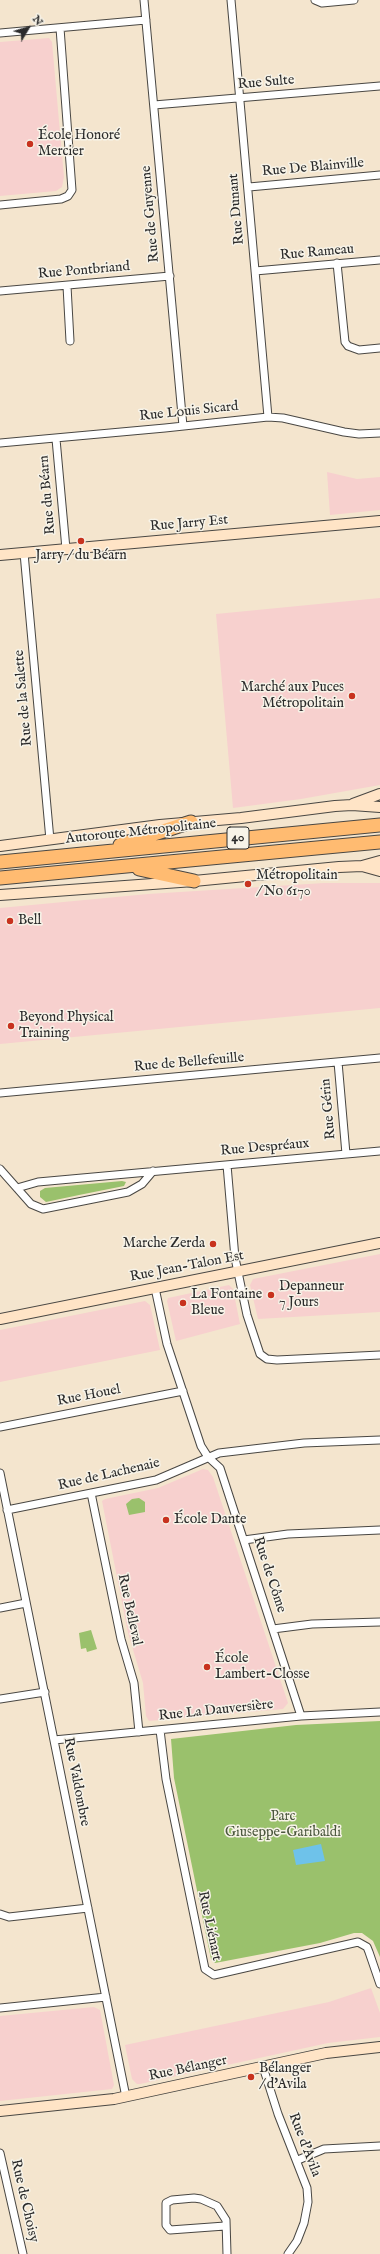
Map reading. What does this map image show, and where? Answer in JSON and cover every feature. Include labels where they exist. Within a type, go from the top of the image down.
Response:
[{"type":"highway","points":[[95,853],[191,822]]},
{"type":"highway","name":"Autoroute Métropolitaine","points":[[0,862],[380,825]]},
{"type":"highway","name":"40","points":[[0,878],[380,842]]},
{"type":"highway","points":[[123,866],[169,874],[194,881]]},
{"type":"main road","name":"Rue Jarry Est","points":[[0,555],[380,521]]},
{"type":"main road","points":[[352,805],[380,794]]},
{"type":"main road","points":[[0,846],[191,822],[352,805],[380,807]]},
{"type":"main road","points":[[0,895],[194,881],[362,866],[380,861]]},
{"type":"main road","points":[[362,866],[380,871]]},
{"type":"main road","name":"Rue Jean-Talon Est","points":[[0,1319],[380,1243]]},
{"type":"main road","name":"Rue Bélanger","points":[[0,2112],[126,2097],[326,2053],[380,2048]]},
{"type":"street","name":"Rue de Guyenne","points":[[144,0],[183,426]]},
{"type":"street","name":"Rue Dunant","points":[[231,0],[268,417]]},
{"type":"street","points":[[315,0],[322,3],[354,0]]},
{"type":"street","points":[[0,33],[146,20]]},
{"type":"street","points":[[0,205],[61,200],[68,196],[72,190],[73,182],[60,28]]},
{"type":"street","name":"Rue Sulte","points":[[154,105],[380,86]]},
{"type":"street","name":"Rue De Blainville","points":[[248,187],[380,175]]},
{"type":"street","name":"Rue Rameau","points":[[256,271],[380,260]]},
{"type":"street","points":[[338,263],[345,342],[348,346],[359,350],[380,348]]},
{"type":"street","name":"Rue Pontbriand","points":[[0,292],[170,276]]},
{"type":"street","points":[[67,286],[70,341]]},
{"type":"street","name":"Rue Louis Sicard","points":[[0,443],[268,417],[283,418],[344,432],[359,434],[380,433]]},
{"type":"street","name":"Rue du Béarn","points":[[56,438],[66,549]]},
{"type":"street","name":"Rue de la Salette","points":[[24,552],[50,840]]},
{"type":"street","name":"Rue de Bellefeuille","points":[[0,1094],[380,1058]]},
{"type":"street","name":"Rue Gérin","points":[[338,1062],[346,1154]]},
{"type":"street","name":"Rue Despréaux","points":[[16,1188],[38,1182],[380,1151]]},
{"type":"street","points":[[227,1165],[238,1272],[247,1316],[258,1349],[267,1359],[277,1360],[380,1355]]},
{"type":"street","points":[[0,1169],[16,1188],[37,1208],[50,1208],[128,1192],[142,1184],[153,1171]]},
{"type":"street","name":"Rue de Côme","points":[[155,1288],[164,1333],[201,1446],[208,1457],[220,1468],[301,1716]]},
{"type":"street","name":"Rue Houel","points":[[0,1427],[183,1390]]},
{"type":"street","name":"Rue de Lachenaie","points":[[7,1510],[156,1480],[208,1457],[253,1448],[380,1440]]},
{"type":"street","name":"Rue Valdombre","points":[[0,1473],[126,2097]]},
{"type":"street","name":"Rue Belleval","points":[[91,1493],[121,1639],[134,1683],[139,1732]]},
{"type":"street","points":[[244,1540],[288,1534],[380,1530]]},
{"type":"street","points":[[0,1608],[26,1603]]},
{"type":"street","points":[[273,1629],[312,1624],[380,1622]]},
{"type":"street","points":[[0,1699],[45,1692]]},
{"type":"street","name":"Rue La Dauversière","points":[[54,1740],[301,1716],[380,1712]]},
{"type":"street","name":"Rue Liénart","points":[[160,1730],[166,1779],[205,1970],[214,1975],[358,1942],[367,1947],[380,1984]]},
{"type":"street","points":[[0,1914],[9,1917],[88,1908]]},
{"type":"street","points":[[0,2008],[106,1996]]},
{"type":"street","name":"Rue d'Avila","points":[[263,2067],[278,2114],[305,2179],[308,2202],[301,2232],[288,2254]]},
{"type":"street","points":[[298,2160],[330,2148],[380,2146]]},
{"type":"street","name":"Rue de Choisy","points":[[0,2153],[23,2254]]},
{"type":"street","points":[[225,2226],[170,2230],[166,2225],[166,2203],[169,2201],[194,2198],[217,2206],[225,2216],[227,2254]]},
{"type":"shaded area","name":"École Honoré Mercier","points":[[49,38],[52,42],[64,177],[62,187],[56,191],[0,196],[0,42]]},
{"type":"shaded area","points":[[327,472],[357,479],[380,477],[380,510],[330,515]]},
{"type":"shaded area","points":[[380,598],[380,785],[301,799],[233,808],[216,614]]},
{"type":"shaded area","points":[[324,883],[380,883],[380,1008],[0,1044],[0,908],[148,894]]},
{"type":"shaded area","points":[[380,1254],[380,1312],[258,1319],[250,1285],[253,1279]]},
{"type":"shaded area","points":[[229,1285],[233,1289],[240,1324],[176,1341],[167,1301],[168,1298]]},
{"type":"shaded area","points":[[145,1301],[150,1305],[160,1350],[0,1382],[0,1330]]},
{"type":"shaded area","points":[[203,1469],[208,1470],[213,1477],[288,1703],[283,1709],[149,1721],[146,1716],[143,1683],[128,1633],[102,1501],[105,1499],[158,1488]]},
{"type":"shaded area","points":[[371,1988],[380,2013],[380,2037],[328,2043],[140,2084],[137,2084],[132,2079],[125,2045],[329,2002]]},
{"type":"shaded area","points":[[94,2007],[100,2010],[114,2085],[112,2089],[0,2101],[0,2016]]},
{"type":"green space","points":[[122,1181],[126,1182],[124,1186],[46,1202],[40,1197],[40,1191],[45,1188]]},
{"type":"green space","points":[[139,1498],[145,1502],[145,1512],[129,1515],[126,1504],[132,1499]]},
{"type":"green space","points":[[91,1630],[97,1649],[87,1652],[86,1648],[81,1649],[79,1633]]},
{"type":"green space","name":"Parc Giuseppe-Garibaldi","points":[[380,1721],[380,1957],[373,1941],[362,1933],[354,1933],[320,1943],[215,1963],[211,1959],[174,1778],[171,1739],[296,1725]]},
{"type":"water","points":[[321,1844],[325,1861],[296,1865],[293,1850]]},
{"type":"place","name":"École Honoré Mercier","points":[[30,144]]},
{"type":"place","name":"Jarry / du Béarn","points":[[81,541]]},
{"type":"place","name":"Marché aux Puces Métropolitain","points":[[352,696]]},
{"type":"place","name":"Métropolitain / No 6170","points":[[248,884]]},
{"type":"place","name":"Bell","points":[[10,921]]},
{"type":"place","name":"Beyond Physical Training","points":[[11,1026]]},
{"type":"place","name":"Marche Zerda","points":[[213,1244]]},
{"type":"place","name":"Depanneur 7 Jours","points":[[271,1295]]},
{"type":"place","name":"La Fontaine Bleue","points":[[183,1303]]},
{"type":"place","name":"École Dante","points":[[166,1520]]},
{"type":"place","name":"École Lambert-Closse","points":[[207,1667]]},
{"type":"place","name":"Bélanger / d'Avila","points":[[251,2077]]}]
